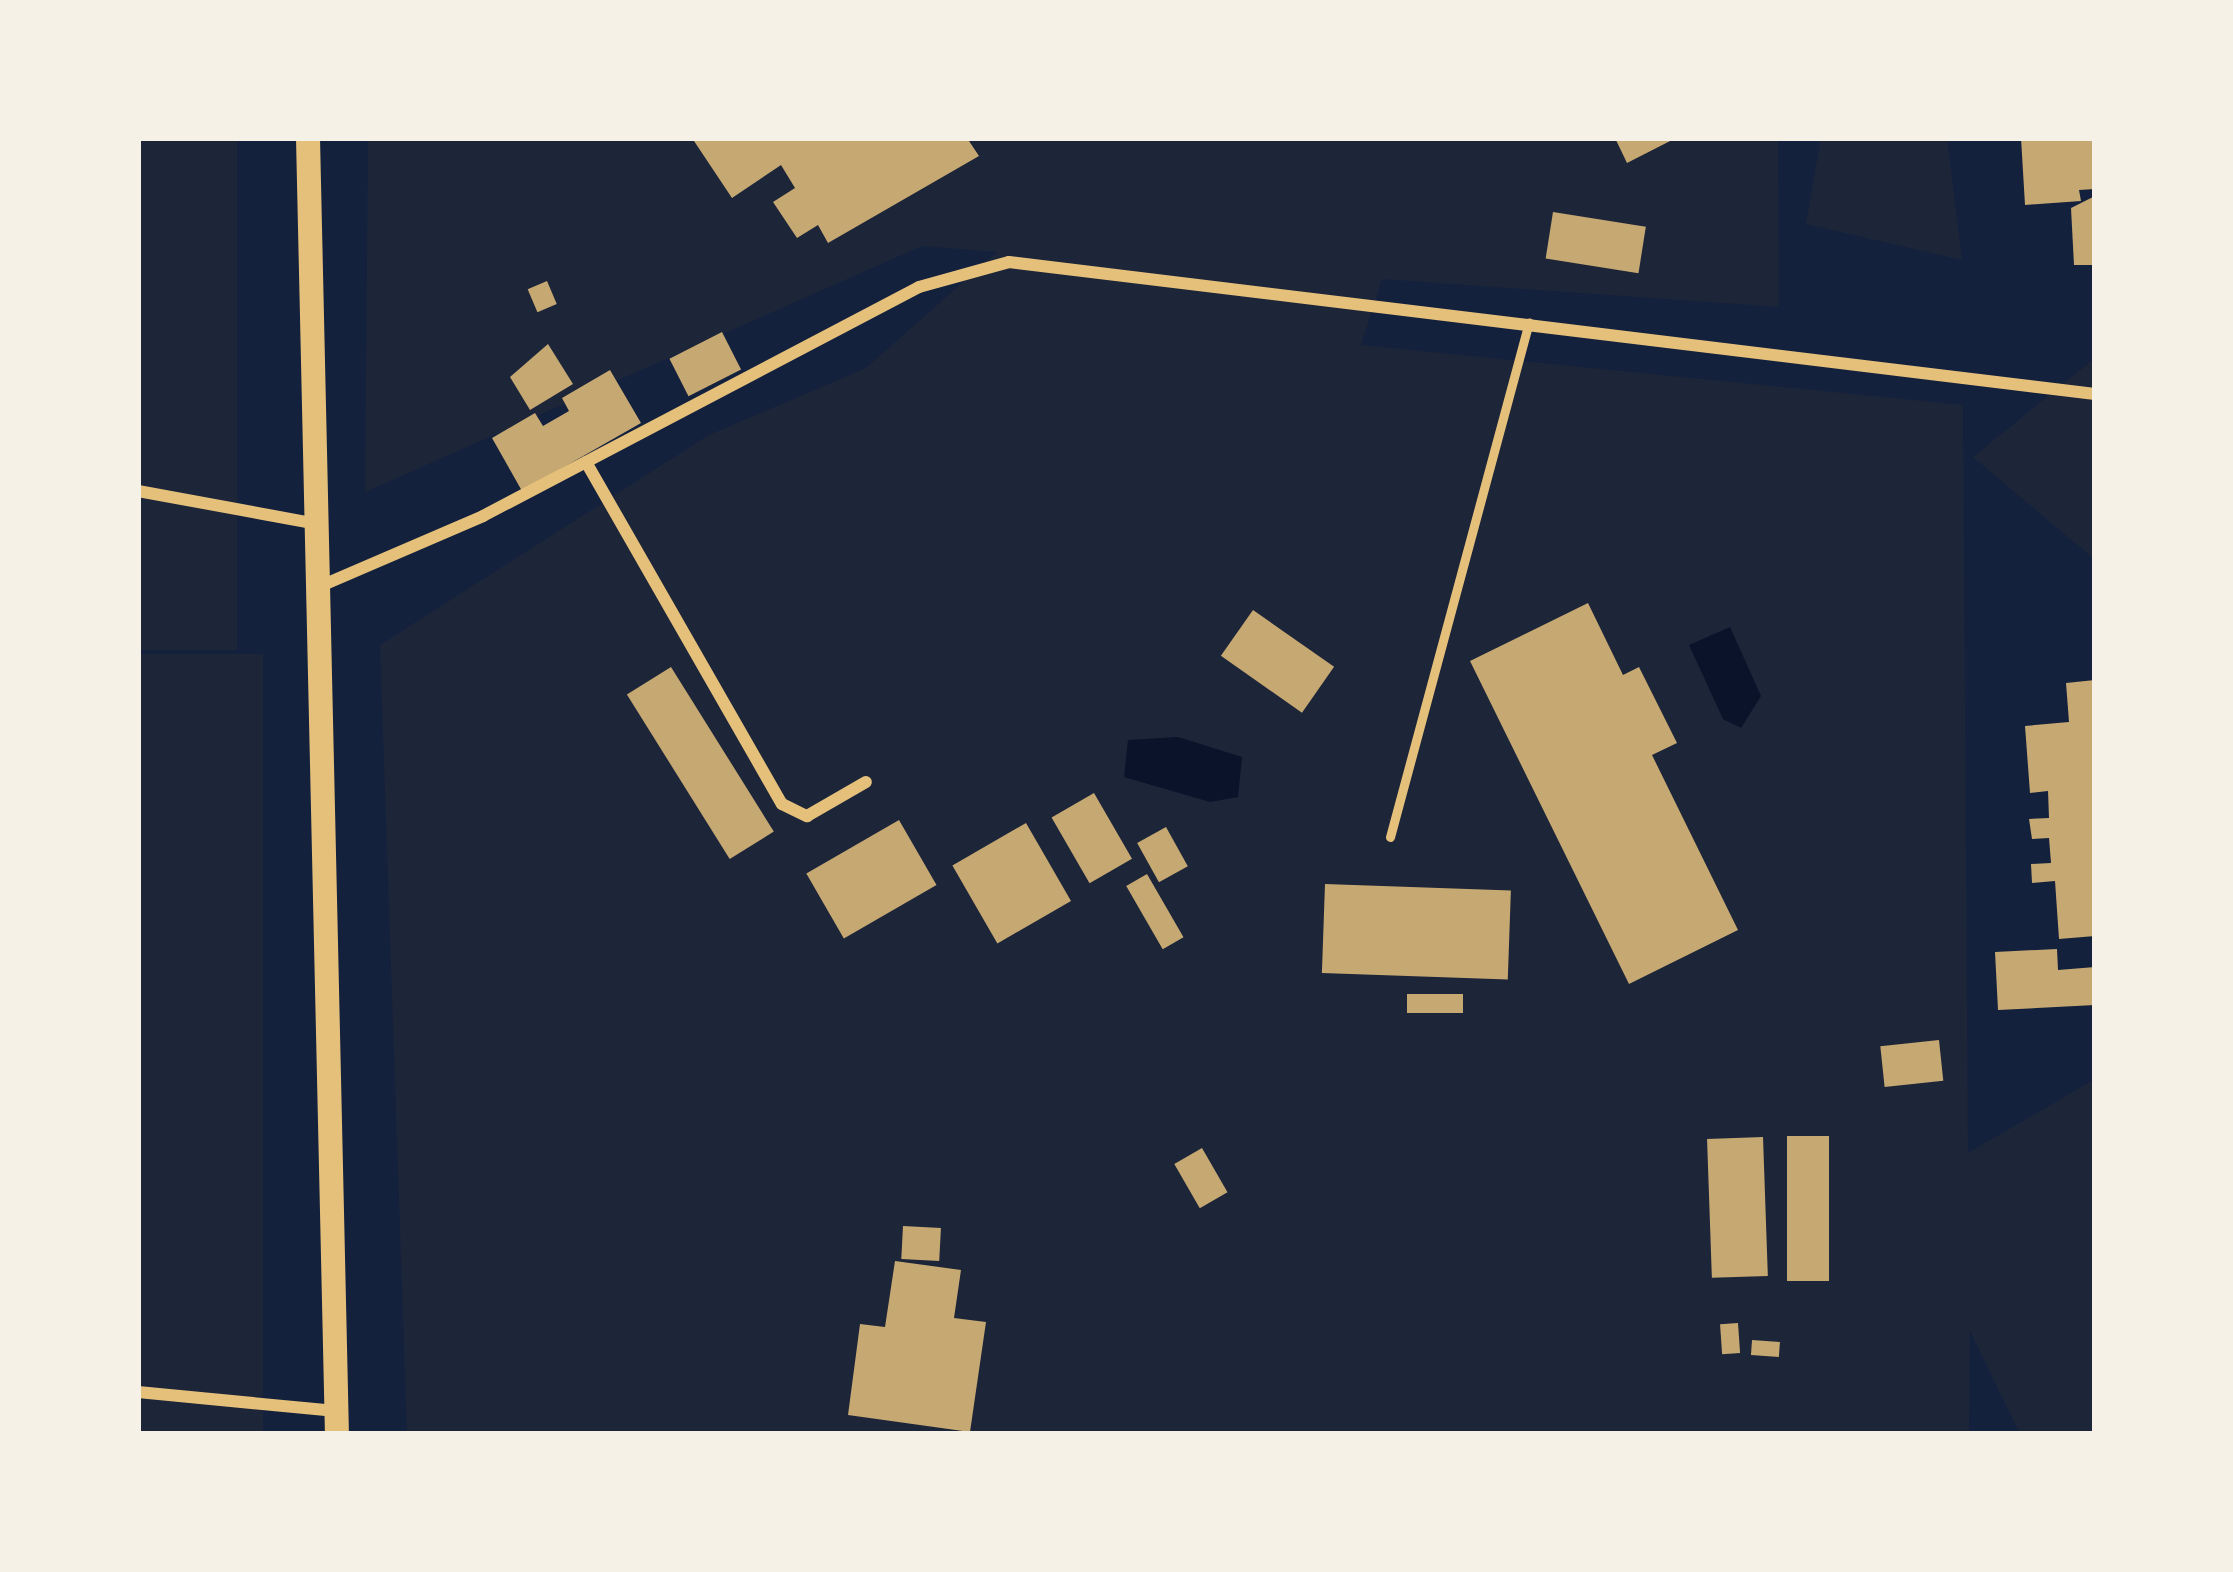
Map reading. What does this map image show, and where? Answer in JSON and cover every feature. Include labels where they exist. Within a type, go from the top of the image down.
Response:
[{"type":"main road","points":[[308,138],[322,585],[337,1423]]},
{"type":"street","points":[[322,585],[586,462],[919,287],[1009,262],[2095,394]]},
{"type":"street","points":[[586,462],[782,804],[808,816],[866,782]]},
{"type":"street","points":[[138,491],[319,524]]},
{"type":"street","points":[[138,1392],[337,1423]]},
{"type":"lane","points":[[1390,837],[1528,322]]},
{"type":"shaded area","points":[[138,138],[237,138],[237,650],[138,650]]},
{"type":"shaded area","points":[[368,138],[1778,138],[1779,307],[1382,279],[1361,345],[1963,405],[1968,1153],[2095,1079],[2095,1434],[2020,1434],[1970,1331],[1969,1434],[407,1434],[380,645],[709,435],[866,368],[997,252],[922,246],[365,492]]},
{"type":"shaded area","points":[[1821,138],[1947,138],[1962,260],[1806,224]]},
{"type":"shaded area","points":[[2095,358],[2095,560],[1973,457]]},
{"type":"shaded area","points":[[1730,627],[1761,696],[1741,728],[1723,719],[1689,645]]},
{"type":"shaded area","points":[[138,654],[263,654],[263,1434],[138,1434]]},
{"type":"shaded area","points":[[1178,737],[1242,757],[1238,797],[1210,802],[1124,777],[1128,740]]},
{"type":"building","points":[[692,138],[967,138],[979,156],[828,243],[818,225],[797,238],[773,202],[795,188],[781,165],[732,198]]},
{"type":"building","points":[[1615,138],[1676,138],[1627,163]]},
{"type":"building","points":[[2021,138],[2095,138],[2095,189],[2079,190],[2081,201],[2025,205]]},
{"type":"building","points":[[2095,196],[2095,265],[2074,265],[2071,208]]},
{"type":"building","points":[[1553,212],[1646,227],[1638,273],[1546,258]]},
{"type":"building","points":[[547,281],[557,304],[537,312],[528,289]]},
{"type":"building","points":[[722,332],[741,369],[688,396],[669,359]]},
{"type":"building","points":[[548,344],[573,384],[530,410],[510,377]]},
{"type":"building","points":[[610,370],[641,423],[522,491],[492,438],[535,413],[543,426],[569,411],[562,398]]},
{"type":"building","points":[[1588,603],[1623,675],[1639,667],[1677,743],[1652,755],[1738,930],[1629,984],[1470,661]]},
{"type":"building","points":[[1253,610],[1334,667],[1302,713],[1221,656]]},
{"type":"building","points":[[671,667],[774,832],[730,859],[627,695]]},
{"type":"building","points":[[2095,680],[2095,936],[2059,939],[2055,881],[2032,883],[2031,864],[2051,863],[2049,838],[2032,839],[2029,819],[2049,818],[2048,791],[2030,793],[2025,726],[2069,722],[2066,683]]},
{"type":"building","points":[[1094,793],[1132,859],[1090,883],[1052,817]]},
{"type":"building","points":[[899,820],[937,885],[844,938],[806,874]]},
{"type":"building","points":[[1026,823],[1071,901],[997,943],[952,865]]},
{"type":"building","points":[[1166,827],[1188,866],[1159,882],[1137,843]]},
{"type":"building","points":[[1147,874],[1184,937],[1163,949],[1126,886]]},
{"type":"building","points":[[1325,884],[1511,890],[1508,979],[1322,973]]},
{"type":"building","points":[[2057,949],[2058,970],[2095,967],[2095,1005],[1998,1010],[1995,952]]},
{"type":"building","points":[[1407,994],[1463,994],[1463,1013],[1407,1013]]},
{"type":"building","points":[[1939,1040],[1943,1081],[1885,1087],[1880,1046]]},
{"type":"building","points":[[1787,1136],[1829,1136],[1829,1281],[1787,1281]]},
{"type":"building","points":[[1763,1137],[1768,1276],[1712,1278],[1707,1139]]},
{"type":"building","points":[[1202,1148],[1228,1192],[1200,1208],[1174,1164]]},
{"type":"building","points":[[903,1226],[941,1228],[939,1261],[901,1259]]},
{"type":"building","points":[[895,1261],[961,1270],[954,1318],[986,1322],[970,1432],[848,1415],[860,1324],[885,1327]]},
{"type":"building","points":[[1738,1323],[1740,1353],[1722,1354],[1720,1324]]},
{"type":"building","points":[[1752,1340],[1780,1342],[1779,1357],[1751,1355]]}]
